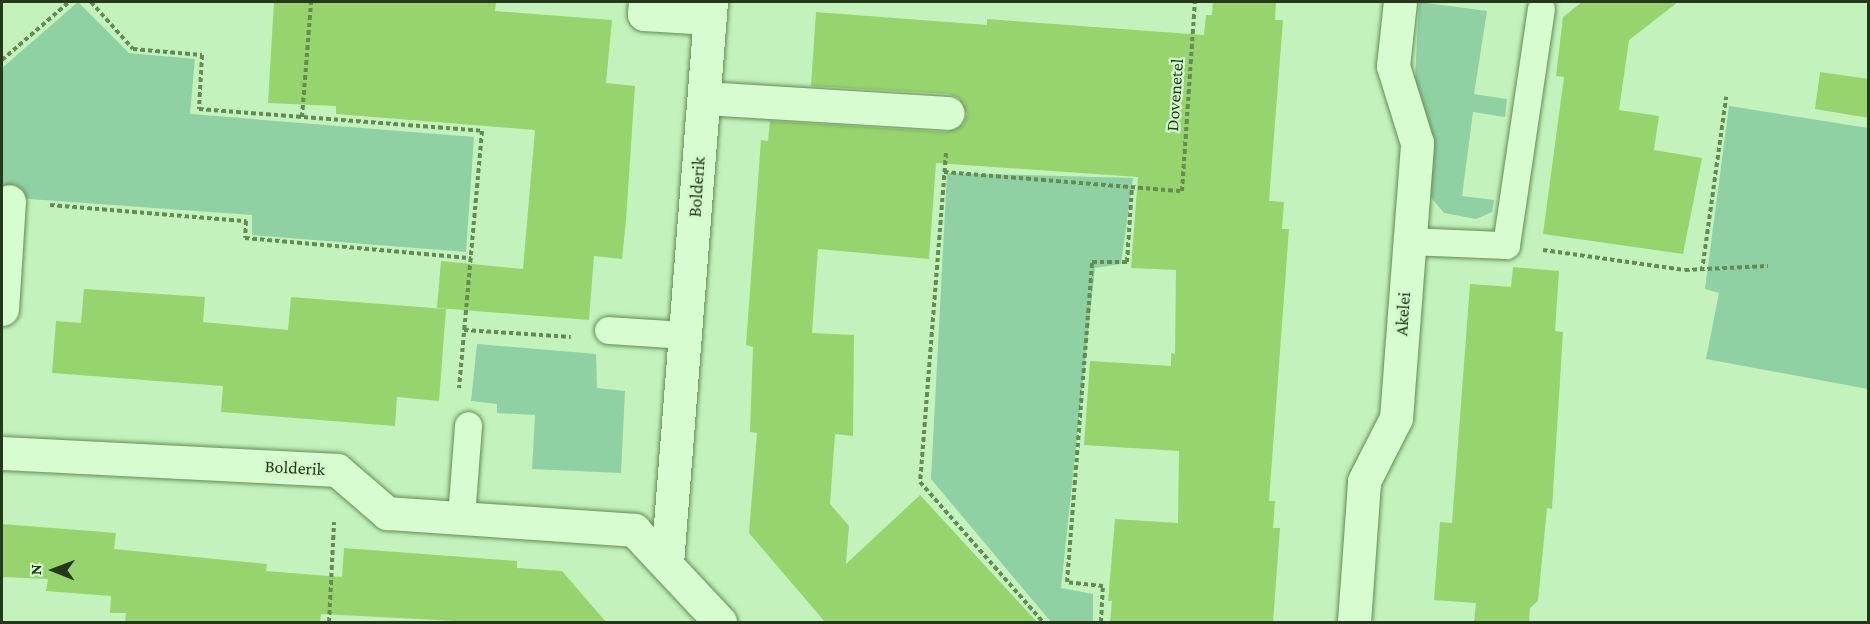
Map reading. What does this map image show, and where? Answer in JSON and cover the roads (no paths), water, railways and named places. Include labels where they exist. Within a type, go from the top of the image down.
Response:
[{"type":"street","name":"Bolderik","points":[[645,2],[644,14],[710,10],[667,562]]},
{"type":"street","name":"Akelei","points":[[1354,622],[1364,481],[1396,418],[1417,143],[1393,66],[1400,2]]},
{"type":"street","points":[[704,98],[948,113]]},
{"type":"street","points":[[2,309],[9,201]]},
{"type":"street","name":"Bolderik","points":[[2,453],[337,470],[387,513],[634,530],[667,562],[720,622]]},
{"type":"lane","points":[[1409,241],[1506,245],[1540,9]]},
{"type":"lane","points":[[608,330],[686,334]]},
{"type":"lane","points":[[460,517],[468,425]]}]
